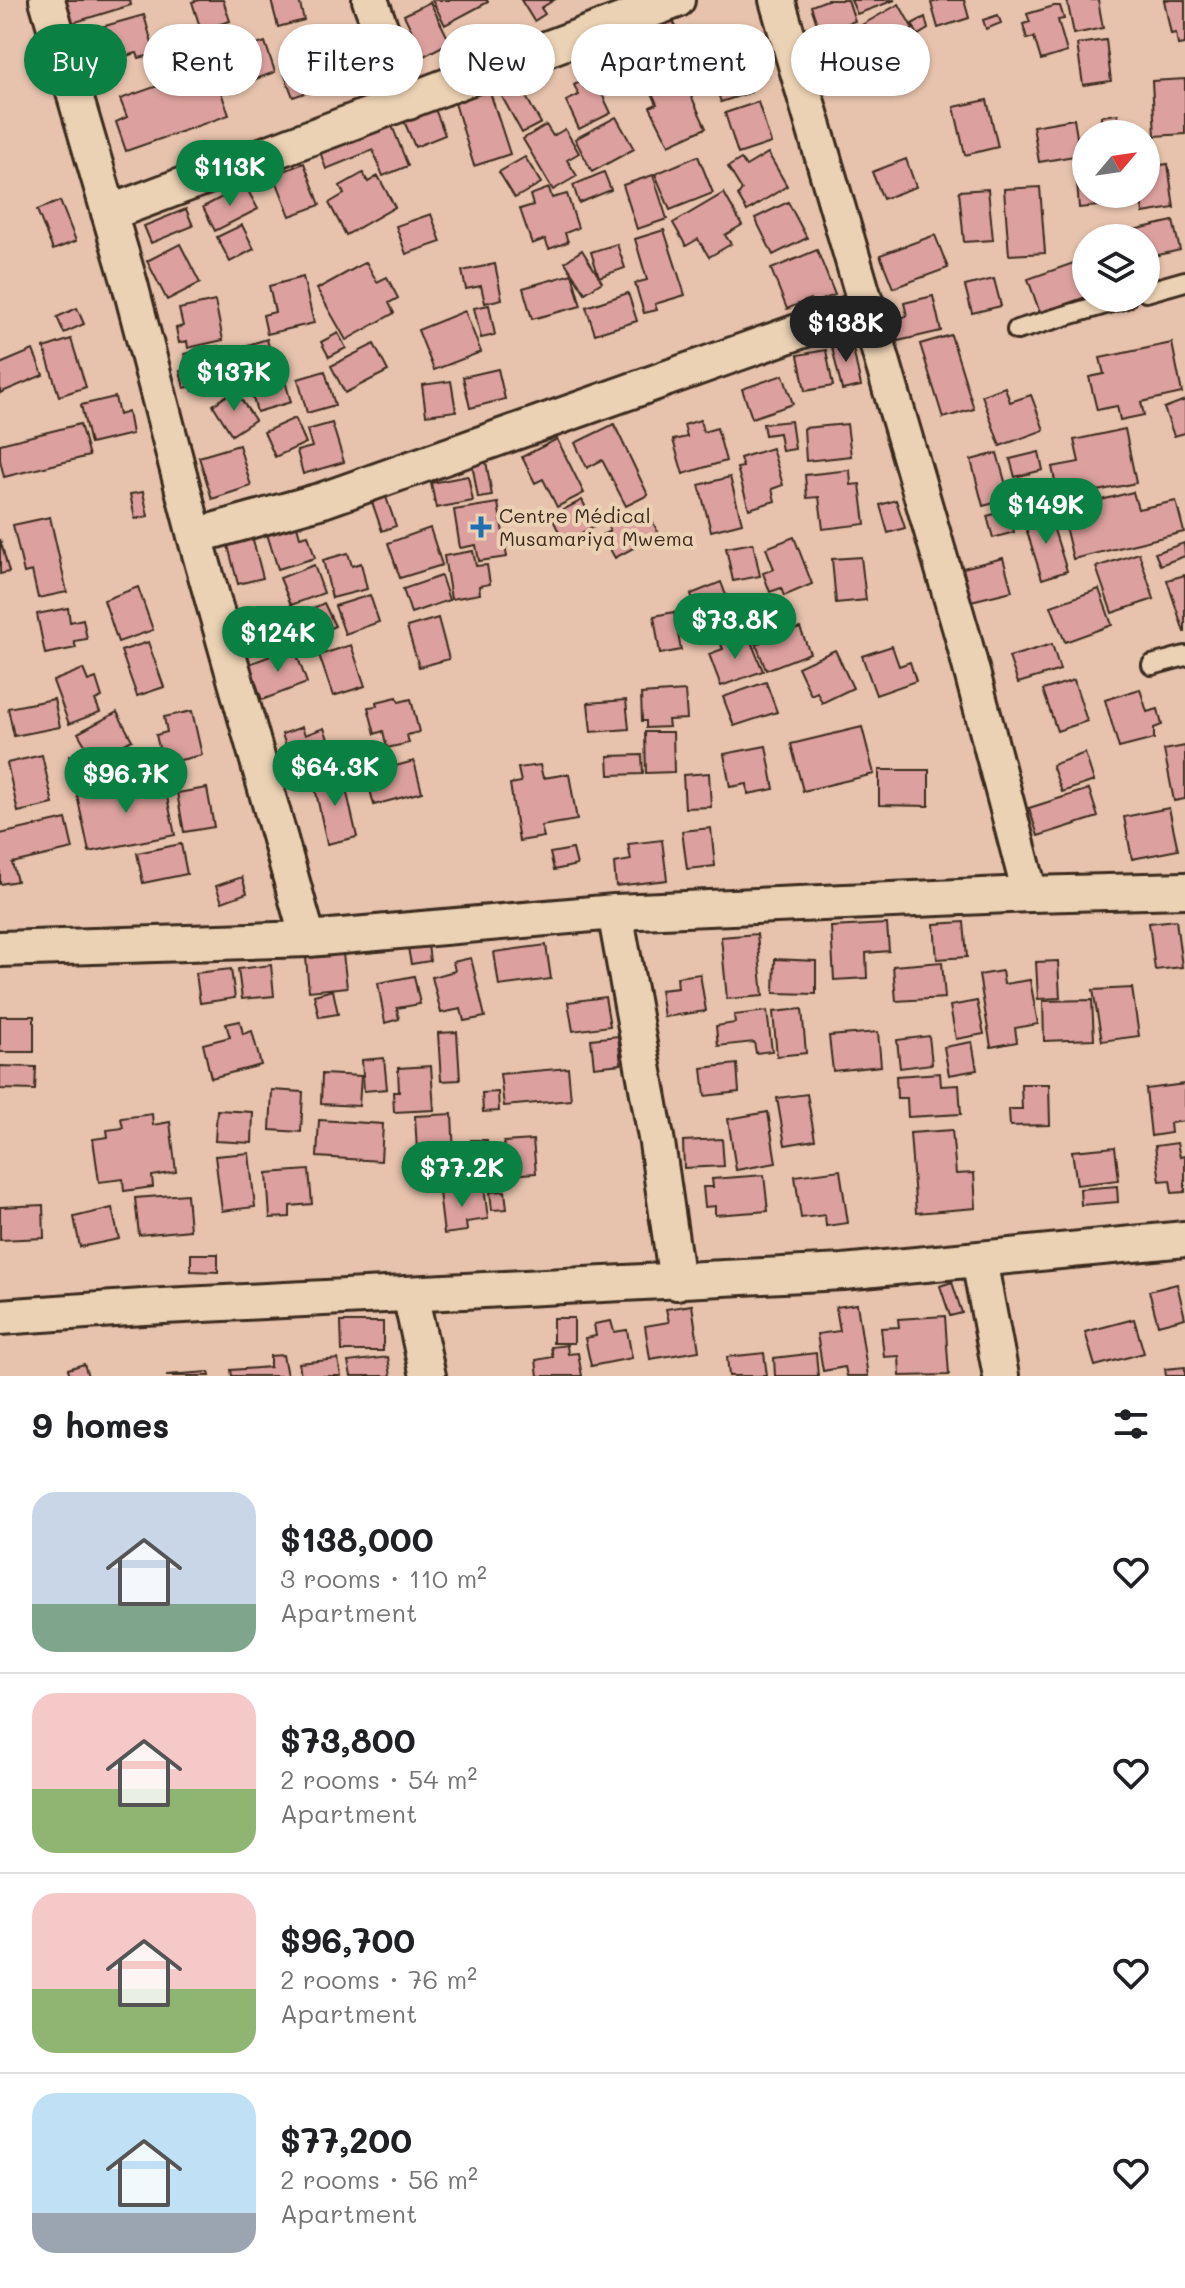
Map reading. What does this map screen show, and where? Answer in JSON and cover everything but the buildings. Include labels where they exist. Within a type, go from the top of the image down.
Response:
[{"type":"street","points":[[47,0],[130,284],[195,536],[308,939]]},
{"type":"street","points":[[370,0],[408,102]]},
{"type":"street","points":[[109,213],[677,0]]},
{"type":"street","points":[[777,0],[962,634],[1030,894]]},
{"type":"street","points":[[195,536],[323,500],[868,307]]},
{"type":"street","points":[[0,949],[308,939],[615,912],[1185,890]]},
{"type":"street","points":[[615,912],[657,1143],[677,1282]]},
{"type":"street","points":[[0,1317],[843,1272],[1185,1239]]},
{"type":"street","points":[[979,1260],[1001,1376]]},
{"type":"street","points":[[410,1294],[428,1376]]},
{"type":"lane","points":[[1160,288],[1185,281]]},
{"type":"lane","points":[[1017,330],[1078,312]]},
{"type":"lane","points":[[1152,665],[1185,656]]},
{"type":"place","name":"Centre Médical Musamariya Mwema","points":[[481,527]]}]
